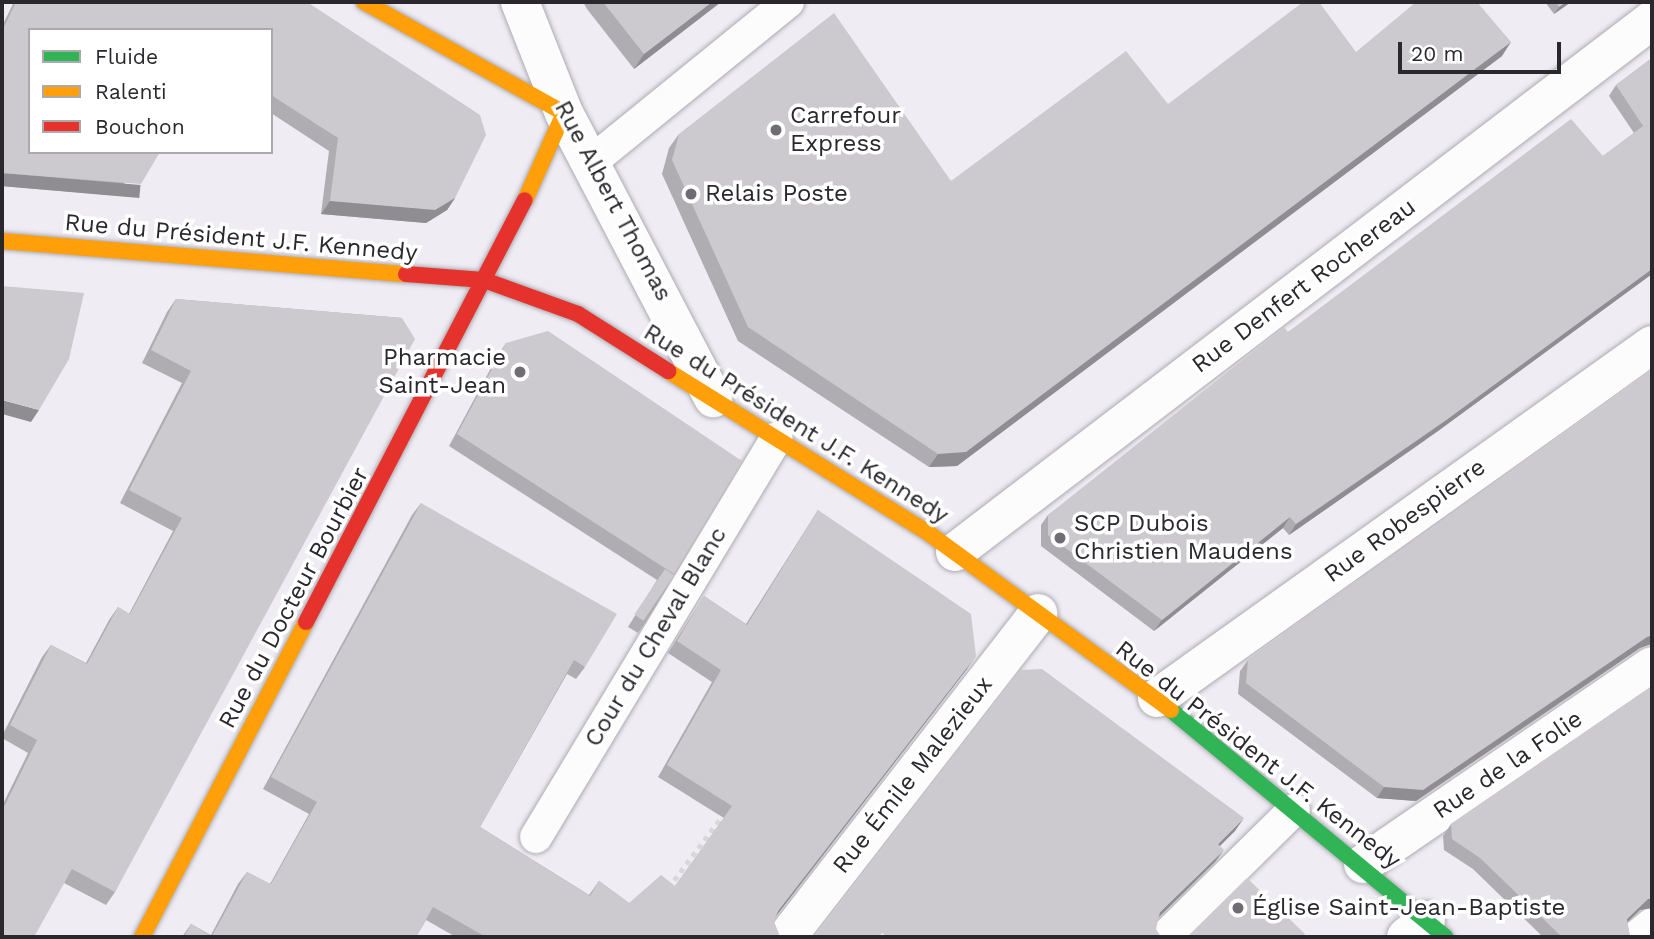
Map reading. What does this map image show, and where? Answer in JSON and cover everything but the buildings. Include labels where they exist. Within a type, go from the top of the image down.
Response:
[{"type":"main road","points":[[364,2],[564,113]]},
{"type":"main road","name":"Rue du Docteur Bourbier","points":[[142,937],[484,279],[564,113]]},
{"type":"main road","name":"Rue du Président J.F. Kennedy","points":[[2,241],[484,279],[578,314],[955,552],[1157,698],[1363,864],[1426,932]]},
{"type":"street","name":"Rue Albert Thomas","points":[[520,2],[564,113],[713,398]]},
{"type":"street","name":"Rue Denfert Rochereau","points":[[955,552],[1652,20]]},
{"type":"street","name":"Rue Robespierre","points":[[1157,698],[1652,345]]},
{"type":"street","name":"Rue Émile Malezieux","points":[[787,937],[1038,613]]},
{"type":"street","name":"Rue de la Folie","points":[[1363,864],[1652,666]]},
{"type":"lane","points":[[591,162],[788,2]]},
{"type":"lane","name":"Cour du Cheval Blanc","points":[[536,837],[777,438]]},
{"type":"lane","points":[[1165,937],[1294,810]]},
{"type":"lane","points":[[1636,937],[1652,924]]},
{"type":"path","points":[[660,900],[734,800]]},
{"type":"traffic: fast","points":[[1171,710],[1445,937]]},
{"type":"traffic: slow","points":[[364,2],[564,113],[525,200]]},
{"type":"traffic: slow","points":[[2,241],[406,274]]},
{"type":"traffic: slow","points":[[668,371],[931,535],[1171,710]]},
{"type":"traffic: slow","points":[[142,937],[306,622]]},
{"type":"traffic: jam","points":[[306,622],[525,200]]},
{"type":"traffic: jam","points":[[406,274],[484,280],[578,314],[668,371]]},
{"type":"place","name":"Carrefour Express","points":[[776,130]]},
{"type":"place","name":"Relais Poste","points":[[691,194]]},
{"type":"place","name":"Pharmacie Saint-Jean","points":[[520,372]]},
{"type":"place","name":"SCP Dubois Christien Maudens","points":[[1060,538]]},
{"type":"place","name":"Église Saint-Jean-Baptiste","points":[[1238,908]]}]
